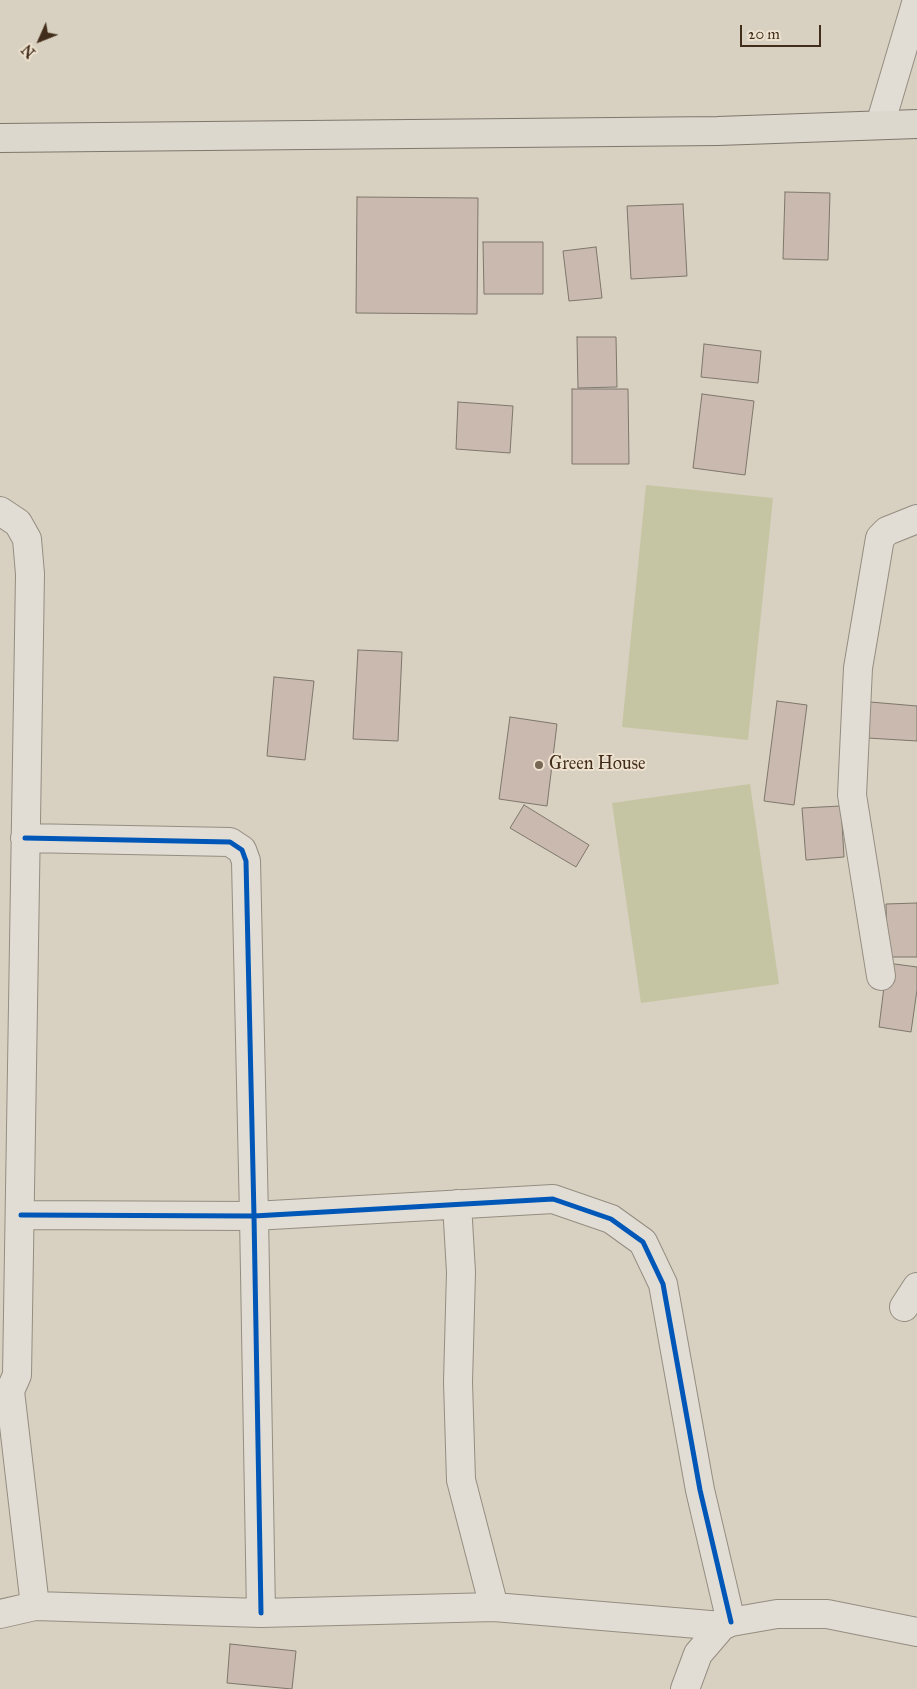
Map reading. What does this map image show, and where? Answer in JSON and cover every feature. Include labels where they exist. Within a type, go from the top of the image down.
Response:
[{"type":"main road","points":[[0,138],[734,131],[917,124]]},
{"type":"street","points":[[880,125],[917,0]]},
{"type":"street","points":[[0,511],[18,523],[27,539],[30,574],[17,1375],[5,1394],[35,1606]]},
{"type":"street","points":[[881,976],[852,795],[858,668],[880,538],[886,531],[917,519]]},
{"type":"street","points":[[25,838],[230,842],[242,850],[246,862],[261,1613]]},
{"type":"street","points":[[21,1215],[254,1216],[553,1199],[611,1219],[643,1242],[663,1284],[726,1624]]},
{"type":"street","points":[[456,1204],[461,1272],[458,1382],[460,1480],[494,1607]]},
{"type":"street","points":[[0,1614],[35,1606],[261,1613],[494,1607],[726,1624],[777,1614],[827,1614],[917,1632]]},
{"type":"street","points":[[685,1689],[698,1654],[726,1624]]},
{"type":"green space","points":[[646,485],[773,498],[748,740],[622,727]]},
{"type":"green space","points":[[750,784],[779,984],[641,1003],[612,803]]},
{"type":"building","points":[[785,192],[830,193],[828,260],[783,259]]},
{"type":"building","points":[[357,197],[478,198],[477,314],[356,313]]},
{"type":"building","points":[[683,204],[687,276],[631,279],[627,206]]},
{"type":"building","points":[[483,242],[543,242],[543,294],[484,294]]},
{"type":"building","points":[[596,247],[602,298],[569,301],[563,251]]},
{"type":"building","points":[[577,337],[616,337],[617,387],[578,388]]},
{"type":"building","points":[[704,344],[761,351],[758,383],[701,377]]},
{"type":"building","points":[[572,389],[628,389],[629,464],[572,464]]},
{"type":"building","points":[[702,394],[754,401],[745,475],[693,468]]},
{"type":"building","points":[[458,402],[513,406],[510,453],[456,449]]},
{"type":"building","points":[[358,650],[402,652],[398,741],[353,739]]},
{"type":"building","points":[[274,677],[314,681],[305,760],[267,756]]},
{"type":"building","points":[[777,701],[807,705],[794,805],[764,801]]},
{"type":"building","points":[[870,702],[917,706],[917,741],[868,738]]},
{"type":"building","points":[[510,717],[557,724],[547,806],[499,799]]},
{"type":"building","points":[[524,805],[589,845],[576,867],[510,828]]},
{"type":"building","points":[[841,806],[844,857],[806,860],[802,808]]},
{"type":"building","points":[[917,903],[917,957],[887,957],[886,904]]},
{"type":"building","points":[[887,963],[917,967],[917,990],[911,1032],[879,1027]]},
{"type":"building","points":[[230,1644],[296,1651],[292,1689],[227,1683]]},
{"type":"cycle path","points":[[25,838],[230,842],[242,850],[246,861],[261,1613]]},
{"type":"cycle path","points":[[21,1215],[254,1216],[553,1199],[611,1219],[643,1242],[663,1284],[700,1490],[731,1622]]},
{"type":"place","name":"Green House","points":[[539,765]]}]
